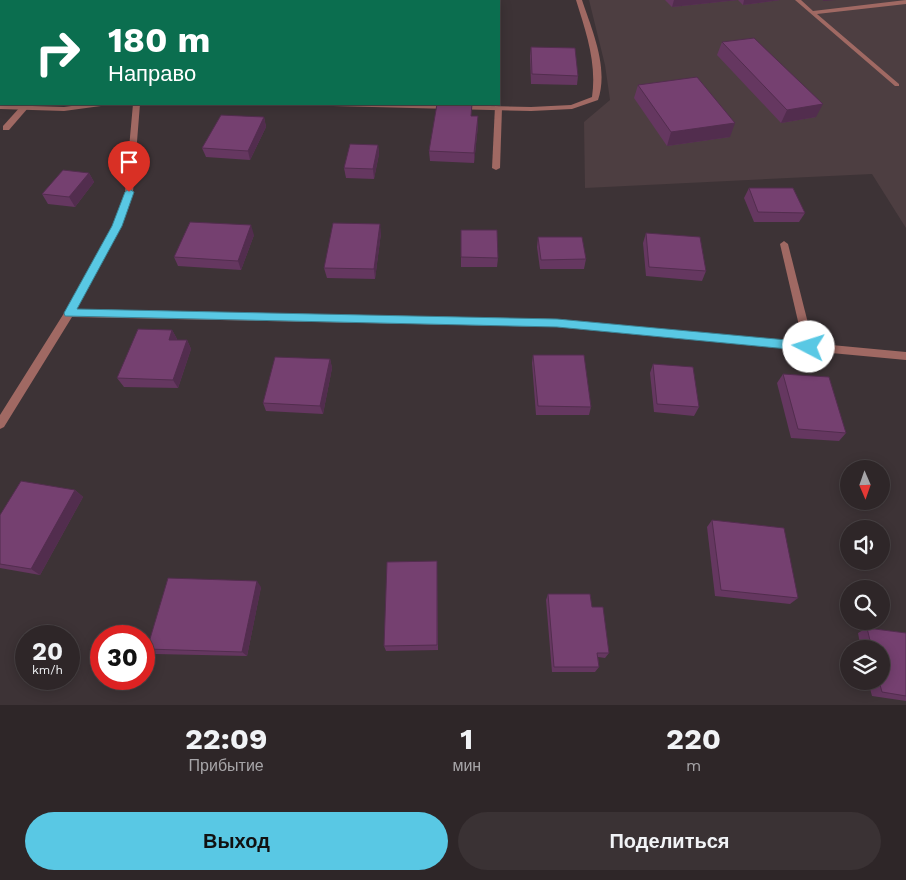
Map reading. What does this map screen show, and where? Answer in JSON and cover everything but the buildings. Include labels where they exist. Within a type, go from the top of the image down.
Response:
[{"type":"street","points":[[374,105],[531,109],[572,107],[595,98],[598,84],[598,63],[580,0]]},
{"type":"street","points":[[798,0],[897,85]]},
{"type":"street","points":[[812,12],[906,2]]},
{"type":"street","points":[[0,107],[64,109],[94,105]]},
{"type":"street","points":[[0,424],[69,313],[117,226],[129,192],[136,105]]},
{"type":"street","points":[[6,128],[24,108]]},
{"type":"street","points":[[496,168],[498,108]]},
{"type":"street","points":[[784,244],[809,347]]},
{"type":"street","points":[[69,313],[557,323],[906,356]]},
{"type":"shaded area","points":[[589,0],[906,0],[906,228],[872,174],[585,188],[584,122],[610,100],[605,65]]},
{"type":"route","points":[[129,192],[117,226],[69,313],[557,323],[809,347]]}]
